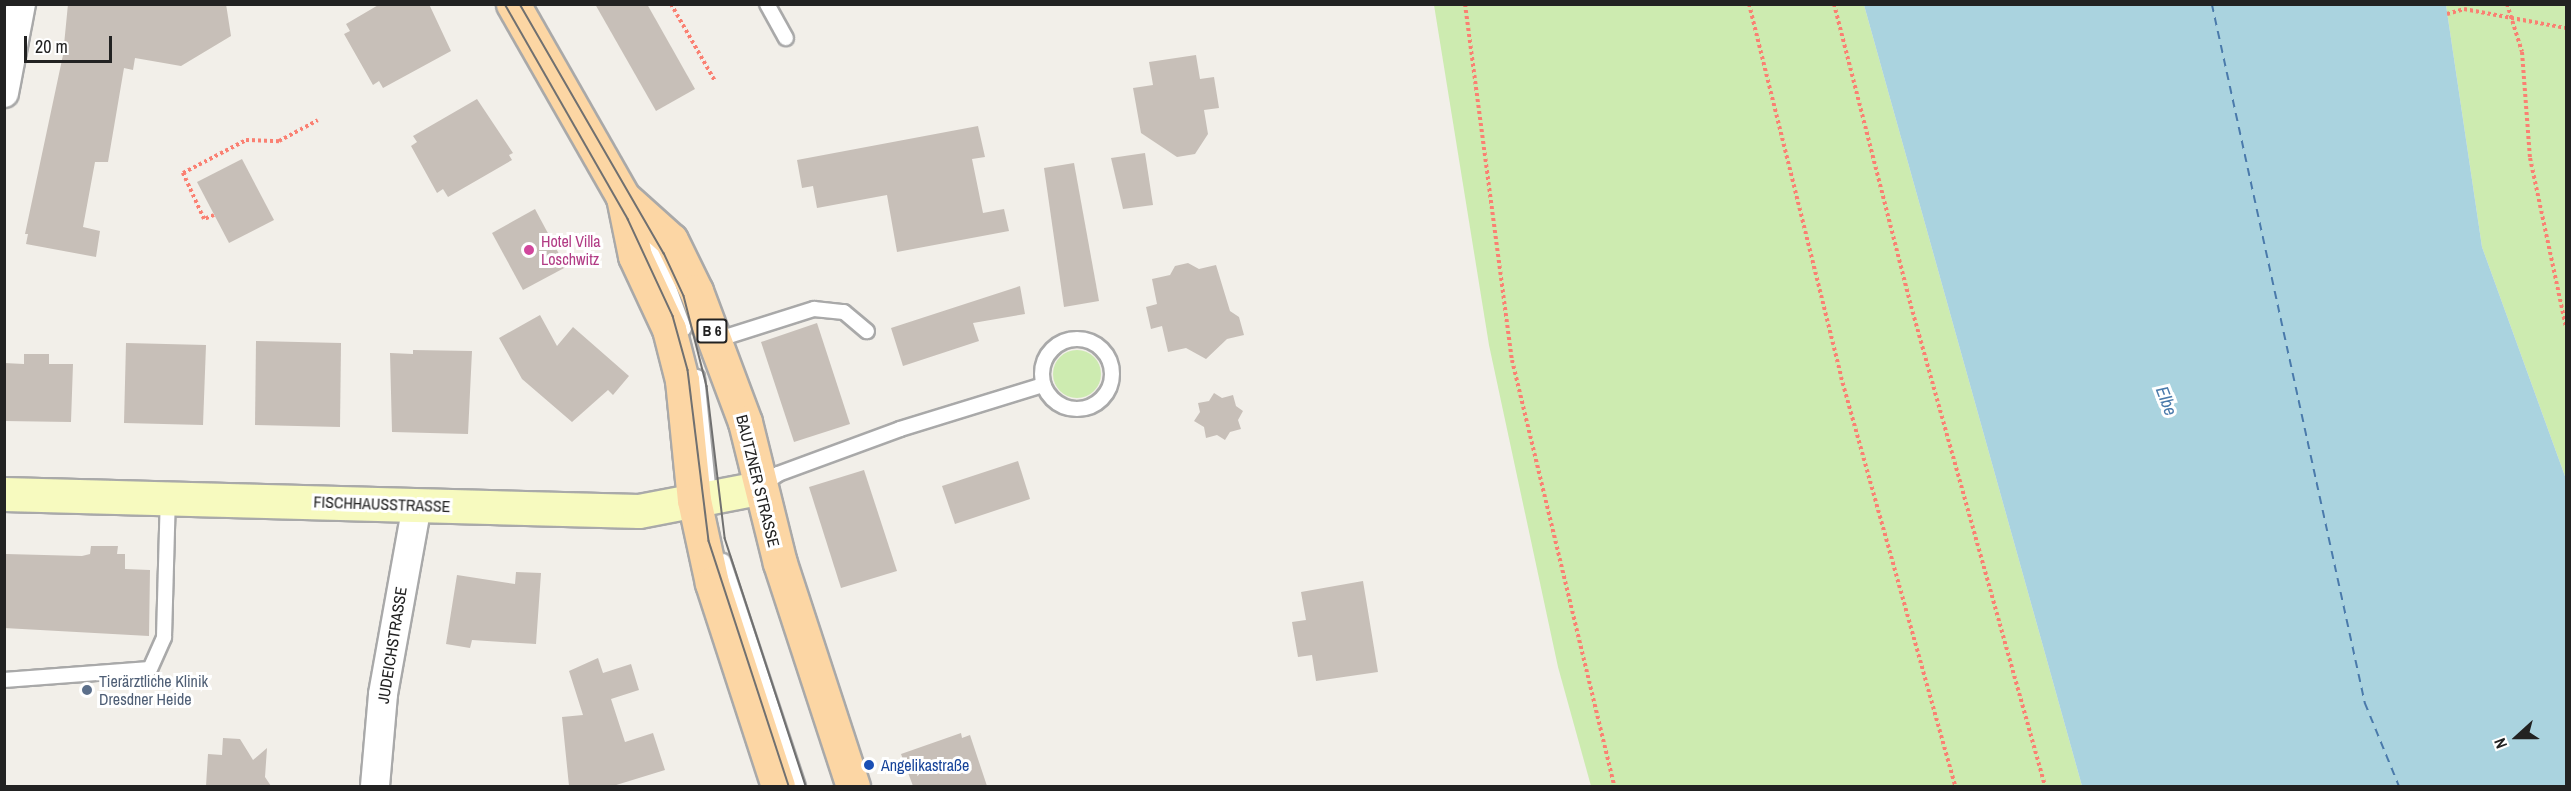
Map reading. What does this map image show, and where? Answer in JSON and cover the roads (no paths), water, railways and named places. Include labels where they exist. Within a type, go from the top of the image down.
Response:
[{"type":"main road","name":"BAUTZNER STRASSE","points":[[513,4],[623,197],[635,256],[669,329],[682,380],[702,499],[712,583],[778,786]]},
{"type":"main road","name":"BAUTZNER STRASSE","points":[[623,197],[671,240],[716,340],[745,422],[758,488],[854,786]]},
{"type":"main road","name":"FISCHHAUSSTRASSE","points":[[4,494],[639,511],[758,488]]},
{"type":"street","points":[[4,93],[21,4]]},
{"type":"street","name":"JUDEICHSTRASSE","points":[[375,786],[383,694],[417,505]]},
{"type":"lane","points":[[767,4],[786,38]]},
{"type":"lane","points":[[716,340],[814,309],[844,312],[867,331]]},
{"type":"lane","points":[[1084,340],[1100,348],[1110,362],[1112,374],[1106,395],[1088,408],[1066,408],[1043,385],[1044,361],[1060,343],[1084,340]]},
{"type":"lane","points":[[758,488],[778,474],[900,429],[1043,385]]},
{"type":"lane","points":[[4,680],[150,669],[164,637],[168,497]]},
{"type":"lane","points":[[702,499],[798,786]]},
{"type":"water","name":"Elbe","points":[[1864,5],[2446,5],[2482,247],[2566,479],[2566,786],[2082,786]]},
{"type":"tram line","points":[[505,4],[628,219],[673,316],[688,370],[709,541],[789,786]]},
{"type":"tram line","points":[[520,4],[664,253],[684,296],[707,386],[725,538],[806,786]]},
{"type":"place","name":"Hotel Villa Loschwitz","points":[[529,250]]},
{"type":"place","name":"Tierärztliche Klinik Dresdner Heide","points":[[87,690]]},
{"type":"place","name":"Angelikastraße","points":[[869,765]]}]
